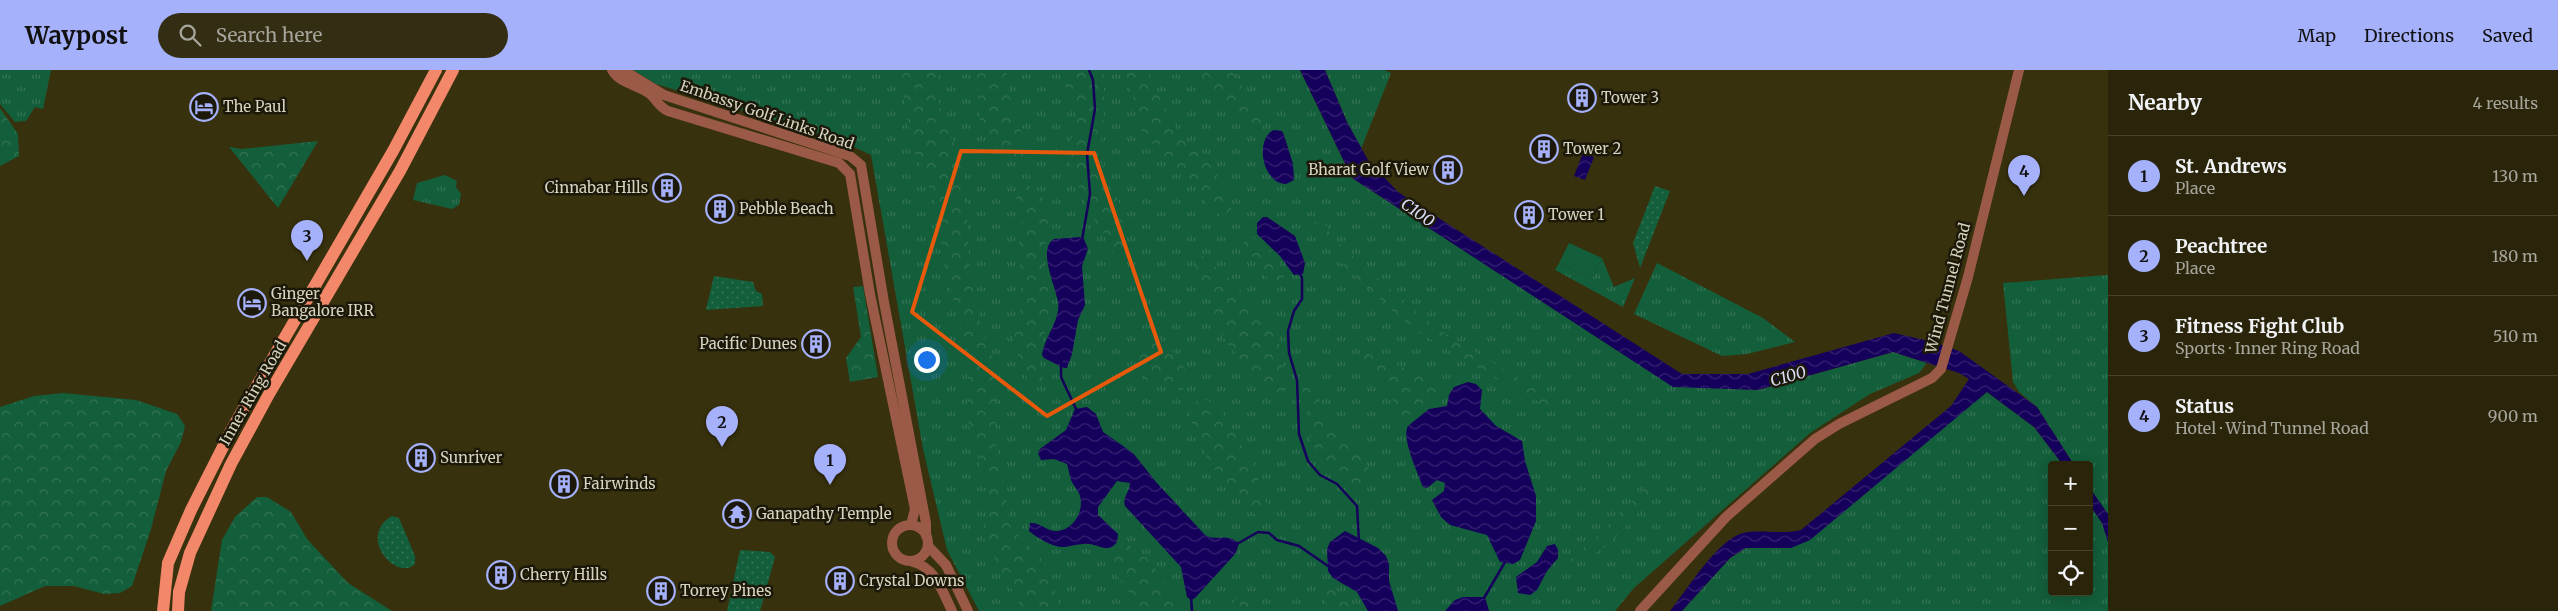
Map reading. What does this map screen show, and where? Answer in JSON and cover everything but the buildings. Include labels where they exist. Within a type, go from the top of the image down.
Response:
[{"type":"main road","name":"Inner Ring Road","points":[[163,611],[168,563],[191,510],[234,427],[393,151],[436,70]]},
{"type":"main road","name":"Inner Ring Road","points":[[178,611],[179,592],[190,553],[232,464],[269,394],[395,180],[453,70]]},
{"type":"street","name":"Embassy Golf Links Road","points":[[612,70],[616,77],[626,83],[850,156],[862,165],[884,302],[926,523],[927,541]]},
{"type":"street","name":"Embassy Golf Links Road","points":[[623,70],[650,90],[661,108],[839,163],[850,174],[870,294],[915,510],[911,525]]},
{"type":"street","name":"Wind Tunnel Road","points":[[1640,611],[1726,517],[1815,439],[1847,420],[1932,378],[1940,369],[1955,324],[2019,70]]},
{"type":"street","points":[[952,611],[932,573],[924,565],[907,562],[896,556],[891,545],[894,533],[899,528],[911,525],[920,528],[927,541],[946,565],[968,611]]},
{"type":"street","points":[[913,562],[923,556],[927,541]]},
{"type":"highlighted area","points":[[961,151],[1094,153],[1161,352],[1047,416],[912,312]]},
{"type":"green space","points":[[0,70],[51,70],[43,109],[35,107],[26,121],[15,122],[0,104]]},
{"type":"green space","points":[[633,70],[1300,70],[1352,178],[1673,386],[1759,390],[1893,352],[1927,363],[1919,373],[1870,394],[1810,433],[1634,588],[1615,611],[979,611],[947,550],[923,449],[871,155],[841,141],[656,84]]},
{"type":"green space","points":[[900,70],[938,70],[939,104],[965,173],[969,261],[982,332],[994,362],[996,447],[1011,527],[1047,565],[1061,611],[1023,611],[982,534],[988,497],[987,479],[981,471],[968,421],[968,354],[942,257],[938,210],[912,146]]},
{"type":"green space","points":[[976,70],[1006,70],[1010,96],[1027,150],[1023,158],[1004,155],[980,125]]},
{"type":"green space","points":[[1057,70],[1102,70],[1104,74],[1104,113],[1099,160],[1110,178],[1120,205],[1126,261],[1117,263],[1107,237],[1097,226],[1090,209],[1084,201],[1070,163],[1070,144],[1075,125],[1075,106]]},
{"type":"green space","points":[[1124,70],[1145,70],[1182,139],[1210,163],[1227,191],[1232,211],[1228,221],[1209,207],[1188,177],[1170,162],[1140,130],[1133,96]]},
{"type":"green space","points":[[1200,70],[1231,70],[1255,106],[1263,114],[1263,129],[1254,130],[1227,112],[1215,97]]},
{"type":"green space","points":[[1325,70],[1384,70],[1391,73],[1361,149],[1347,122]]},
{"type":"green space","points":[[0,108],[18,134],[19,156],[0,166]]},
{"type":"green space","points":[[318,141],[278,208],[229,147],[241,149]]},
{"type":"green space","points":[[445,175],[457,181],[456,187],[461,194],[459,205],[452,209],[413,200],[417,183]]},
{"type":"green space","points":[[1018,176],[1043,198],[1049,211],[1043,268],[1051,289],[1052,303],[1038,361],[1043,378],[1039,386],[1029,383],[1013,343],[1021,308],[1019,242],[1024,213],[1016,205]]},
{"type":"green space","points":[[1655,186],[1670,191],[1640,268],[1633,243]]},
{"type":"green space","points":[[1309,221],[1326,225],[1331,235],[1365,268],[1438,329],[1557,402],[1556,410],[1508,386],[1417,331],[1389,308],[1340,262]]},
{"type":"green space","points":[[1247,234],[1271,253],[1280,266],[1284,279],[1277,282],[1267,278],[1244,244],[1243,238]]},
{"type":"green space","points":[[1569,243],[1602,258],[1592,279],[1559,263]]},
{"type":"green space","points":[[1192,247],[1231,280],[1277,329],[1286,387],[1272,401],[1229,346],[1215,323],[1211,300],[1198,280]]},
{"type":"green space","points":[[1602,258],[1614,287],[1635,278],[1623,307],[1555,270],[1559,263],[1592,279]]},
{"type":"green space","points":[[1657,263],[1763,318],[1795,342],[1747,354],[1722,356],[1634,314]]},
{"type":"green space","points":[[2108,275],[2108,514],[2093,493],[2093,461],[2071,461],[2037,407],[2019,392],[2013,382],[2003,283]]},
{"type":"green space","points":[[714,276],[753,282],[756,291],[762,294],[763,306],[706,310]]},
{"type":"green space","points":[[863,286],[878,377],[850,382],[846,358],[861,337],[853,287]]},
{"type":"green space","points":[[1147,336],[1161,340],[1167,345],[1189,376],[1189,380],[1182,391],[1152,382],[1142,376],[1139,366]]},
{"type":"green space","points":[[1362,351],[1403,367],[1442,387],[1436,397],[1425,402],[1403,423],[1396,412],[1388,388],[1376,376],[1355,364]]},
{"type":"green space","points":[[1303,373],[1313,380],[1326,415],[1331,421],[1347,432],[1359,448],[1372,481],[1366,487],[1361,487],[1350,481],[1316,454],[1311,441],[1306,403],[1299,377]]},
{"type":"green space","points":[[1987,392],[2034,427],[2060,461],[2048,461],[2048,596],[2093,596],[2093,510],[2102,523],[2108,542],[2108,611],[1682,611],[1730,558],[1746,548],[1791,548]]},
{"type":"green space","points":[[63,393],[136,400],[177,414],[185,426],[181,442],[166,471],[151,529],[132,586],[120,593],[104,594],[74,586],[45,586],[0,606],[0,407],[34,396]]},
{"type":"green space","points":[[1198,399],[1208,401],[1221,411],[1256,469],[1261,492],[1270,510],[1254,514],[1246,508],[1222,476],[1210,465],[1189,416]]},
{"type":"green space","points":[[1649,484],[1654,489],[1653,495],[1614,538],[1591,556],[1578,562],[1566,563],[1596,537]]},
{"type":"green space","points":[[257,497],[267,497],[291,512],[307,539],[348,583],[392,611],[211,611],[222,540],[235,517]]},
{"type":"green space","points":[[392,516],[399,518],[415,556],[415,564],[407,568],[399,567],[390,562],[383,555],[379,545],[378,535],[382,525]]},
{"type":"green space","points":[[1122,540],[1148,559],[1171,591],[1186,604],[1189,611],[1143,611],[1113,570],[1110,553]]},
{"type":"green space","points":[[740,550],[770,552],[775,557],[760,611],[727,611]]},
{"type":"green space","points":[[1314,585],[1337,590],[1359,611],[1332,611]]},
{"type":"green space","points":[[1243,593],[1273,611],[1237,611],[1232,604]]},
{"type":"water","name":"C100","points":[[1300,70],[1325,70],[1347,122],[1368,160],[1398,192],[1682,374],[1748,374],[1894,333],[1933,342],[1959,351],[2037,407],[2071,461],[2060,461],[2034,427],[1987,392],[1810,540],[1791,548],[1746,548],[1730,558],[1682,611],[1670,611],[1703,567],[1723,545],[1743,533],[1801,530],[1951,406],[1969,379],[1959,373],[1893,352],[1758,390],[1673,387],[1352,178]]},
{"type":"water","points":[[1274,130],[1282,131],[1293,164],[1294,180],[1286,184],[1278,182],[1271,176],[1266,169],[1264,160],[1264,142]]},
{"type":"water","points":[[1583,153],[1594,157],[1585,180],[1574,176]]},
{"type":"water","points":[[1263,217],[1267,217],[1295,236],[1305,263],[1303,274],[1294,275],[1280,256],[1257,234],[1257,223]]},
{"type":"water","points":[[1080,237],[1084,239],[1088,249],[1082,266],[1085,305],[1078,320],[1072,354],[1067,368],[1064,368],[1044,358],[1042,355],[1055,322],[1058,308],[1057,295],[1047,259],[1047,251],[1049,244],[1054,239]]},
{"type":"water","points":[[1468,382],[1476,384],[1482,390],[1480,409],[1496,426],[1522,441],[1525,461],[1536,496],[1536,521],[1520,560],[1513,564],[1500,562],[1487,535],[1450,525],[1441,517],[1432,500],[1444,491],[1445,483],[1437,480],[1427,488],[1423,487],[1408,447],[1406,431],[1408,426],[1429,409],[1447,406],[1449,395],[1454,387]]},
{"type":"water","points":[[1087,407],[1096,414],[1103,432],[1133,453],[1156,482],[1205,535],[1213,538],[1225,537],[1239,543],[1236,553],[1195,598],[1191,600],[1187,597],[1181,567],[1125,506],[1124,503],[1130,483],[1117,481],[1098,507],[1098,515],[1118,534],[1117,542],[1110,548],[1086,544],[1065,547],[1056,546],[1036,537],[1029,531],[1030,523],[1052,531],[1062,530],[1073,523],[1079,512],[1081,500],[1071,480],[1067,464],[1054,459],[1041,460],[1038,453],[1040,449],[1066,430],[1075,409]]},
{"type":"water","points":[[2093,493],[2108,514],[2108,542],[2102,523],[2093,510]]},
{"type":"water","points":[[1345,531],[1378,548],[1386,556],[1389,564],[1389,581],[1398,611],[1368,611],[1357,592],[1333,578],[1328,571],[1327,549],[1330,542]]},
{"type":"water","points":[[1555,544],[1558,550],[1558,558],[1547,571],[1537,590],[1530,595],[1518,593],[1516,577],[1537,562],[1547,546]]},
{"type":"water","points":[[1463,597],[1485,597],[1489,611],[1445,611],[1455,600]]},
{"type":"waterway","points":[[1082,240],[1090,194],[1087,154],[1095,109],[1093,80],[1089,70]]},
{"type":"waterway","points":[[1299,272],[1302,278],[1302,299],[1294,311],[1288,331],[1289,353],[1297,380],[1299,434],[1308,461],[1320,475],[1337,484],[1357,506],[1359,542]]},
{"type":"waterway","points":[[1061,362],[1061,377],[1077,411]]},
{"type":"waterway","points":[[1237,544],[1258,532],[1269,533],[1277,540],[1299,546],[1328,566]]},
{"type":"waterway","points":[[1484,598],[1505,562]]},
{"type":"waterway","points":[[1191,597],[1192,611]]},
{"type":"place","name":"Tower 3","points":[[1582,98]]},
{"type":"place","name":"The Paul","points":[[204,107]]},
{"type":"place","name":"Tower 2","points":[[1544,149]]},
{"type":"place","name":"Bharat Golf View","points":[[1448,170]]},
{"type":"place","name":"Cinnabar Hills","points":[[667,188]]},
{"type":"place","name":"Status","points":[[2024,196]]},
{"type":"place","name":"Pebble Beach","points":[[720,209]]},
{"type":"place","name":"Tower 1","points":[[1529,215]]},
{"type":"place","name":"Fitness Fight Club","points":[[307,261]]},
{"type":"place","name":"Ginger Bangalore IRR","points":[[252,303]]},
{"type":"place","name":"Pacific Dunes","points":[[816,344]]},
{"type":"place","name":"Peachtree","points":[[722,447]]},
{"type":"place","name":"Sunriver","points":[[421,458]]},
{"type":"place","name":"Fairwinds","points":[[564,484]]},
{"type":"place","name":"St. Andrews","points":[[830,485]]},
{"type":"place","name":"Ganapathy Temple","points":[[737,514]]},
{"type":"place","name":"Cherry Hills","points":[[501,575]]},
{"type":"place","name":"Crystal Downs","points":[[840,581]]},
{"type":"place","name":"Torrey Pines","points":[[661,591]]}]
